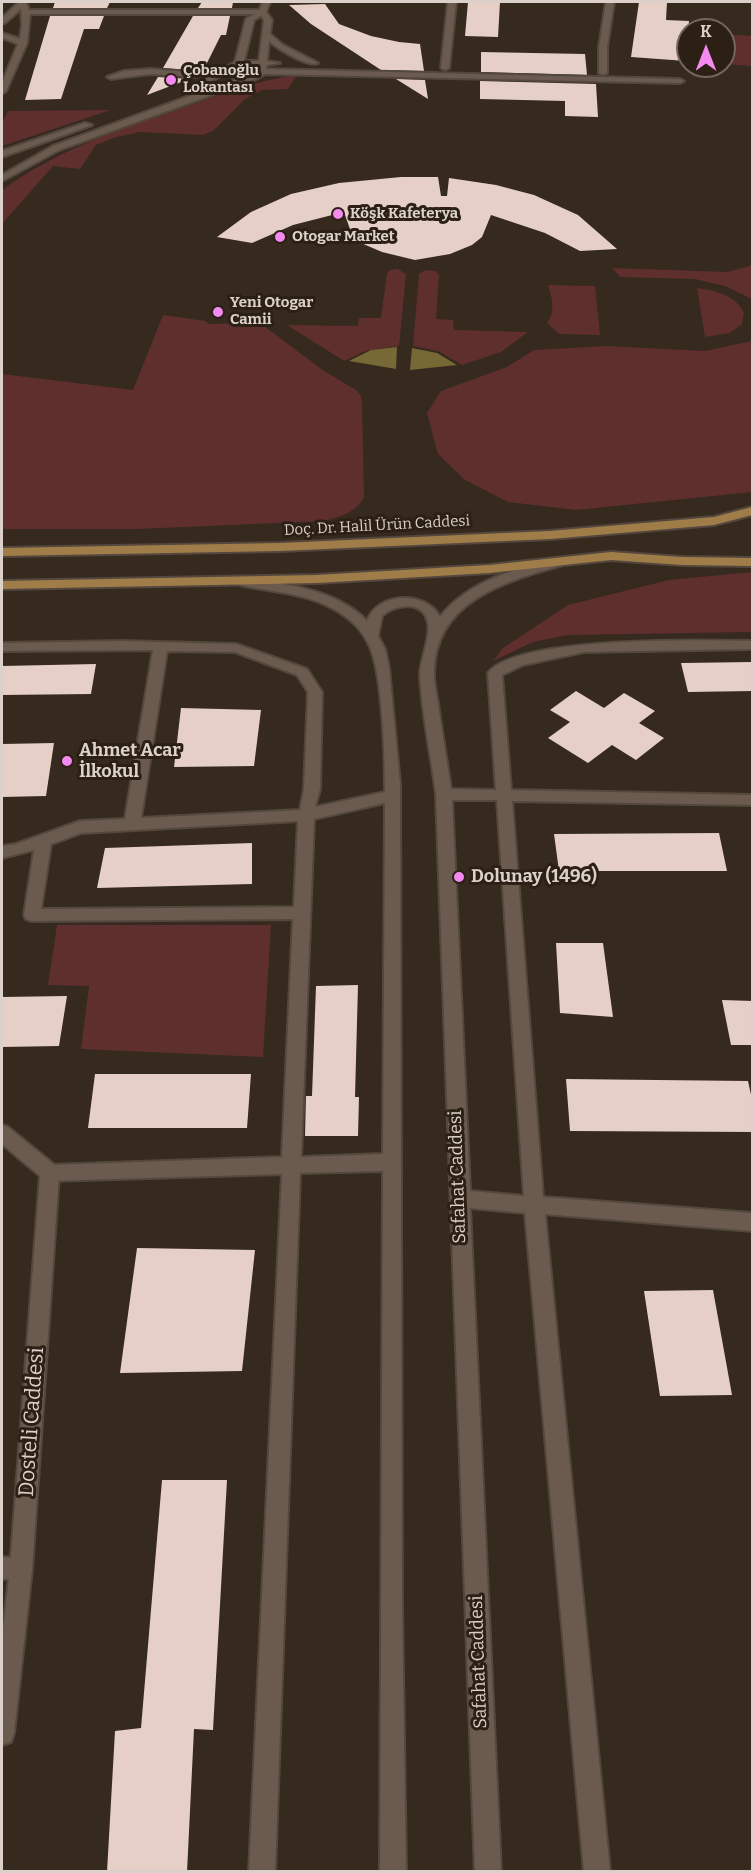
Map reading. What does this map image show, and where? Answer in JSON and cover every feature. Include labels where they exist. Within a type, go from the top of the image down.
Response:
[{"type":"main road","name":"Doç. Dr. Halil Ürün Caddesi","points":[[2,552],[280,547],[550,535],[714,521],[753,511]]},
{"type":"main road","points":[[2,585],[245,582],[417,574],[611,556],[682,561],[753,562]]},
{"type":"street","points":[[2,92],[23,43],[26,12],[22,2],[4,20]]},
{"type":"street","points":[[236,66],[250,19],[262,12],[267,2]]},
{"type":"street","points":[[445,68],[452,2]]},
{"type":"street","points":[[603,73],[603,47],[610,2]]},
{"type":"street","points":[[26,12],[262,12]]},
{"type":"street","points":[[2,178],[56,148],[253,77],[262,67],[268,20],[262,12]]},
{"type":"street","points":[[266,34],[280,47],[314,63]]},
{"type":"street","points":[[2,35],[23,43]]},
{"type":"street","points":[[187,89],[236,66],[262,67],[680,81],[673,75],[314,63],[262,67]]},
{"type":"street","points":[[111,77],[128,71],[147,70],[216,76]]},
{"type":"street","points":[[2,154],[102,120]]},
{"type":"street","name":"Safahat Caddesi","points":[[488,1872],[444,794],[427,674],[432,642],[445,618],[458,604],[477,590],[497,581],[561,561]]},
{"type":"street","points":[[245,582],[291,589],[321,598],[344,609],[371,636],[378,650],[383,677],[393,796],[393,1872]]},
{"type":"street","points":[[371,636],[372,623],[377,614],[387,606],[401,602],[417,604],[429,610],[434,619],[432,642]]},
{"type":"street","points":[[597,1872],[534,1204],[495,673],[519,660],[584,648],[753,645]]},
{"type":"street","points":[[132,824],[161,646]]},
{"type":"street","points":[[2,647],[236,648],[302,672],[315,692],[312,789],[306,815],[262,1872]]},
{"type":"street","points":[[444,794],[753,800]]},
{"type":"street","points":[[2,852],[17,850],[80,827],[306,815],[393,796]]},
{"type":"street","points":[[44,839],[32,915],[302,913]]},
{"type":"street","points":[[2,1133],[50,1173],[392,1162]]},
{"type":"street","name":"Dosteli Caddesi","points":[[2,1733],[11,1569],[50,1173]]},
{"type":"street","points":[[459,1199],[753,1222]]},
{"type":"shaded area","points":[[736,35],[752,36],[752,66],[736,65]]},
{"type":"shaded area","points":[[297,75],[288,89],[262,90],[245,99],[213,131],[203,135],[140,132],[116,137],[96,145],[80,169],[53,166],[2,224],[2,190],[22,176],[66,152],[111,133],[224,93],[267,80]]},
{"type":"shaded area","points":[[111,110],[2,146],[2,123],[8,111]]},
{"type":"shaded area","points":[[752,265],[752,299],[725,286],[695,279],[620,277],[612,268],[728,272]]},
{"type":"shaded area","points":[[398,269],[406,274],[399,346],[365,351],[344,361],[287,325],[358,326],[359,318],[381,318],[387,273]]},
{"type":"shaded area","points":[[425,270],[435,271],[439,275],[436,319],[453,320],[454,330],[528,332],[501,352],[462,365],[438,351],[413,346],[419,274]]},
{"type":"shaded area","points":[[548,285],[595,286],[600,335],[559,334],[547,323],[552,315],[552,300]]},
{"type":"shaded area","points":[[697,288],[717,292],[736,302],[744,313],[742,324],[730,333],[705,337]]},
{"type":"shaded area","points":[[163,315],[206,321],[208,324],[252,323],[264,326],[324,371],[356,390],[361,396],[362,404],[364,497],[357,507],[324,521],[136,529],[2,529],[2,374],[133,390]]},
{"type":"shaded area","points":[[752,341],[752,492],[576,510],[508,502],[465,480],[438,454],[427,413],[441,391],[507,367],[534,350],[606,346],[705,351]]},
{"type":"shaded area","points":[[397,347],[396,369],[349,361],[371,350]]},
{"type":"shaded area","points":[[412,348],[437,353],[457,365],[410,370]]},
{"type":"shaded area","points":[[752,572],[752,632],[568,635],[533,642],[493,661],[503,648],[568,605],[669,580]]},
{"type":"shaded area","points":[[57,925],[271,925],[263,1057],[81,1049],[89,986],[48,985]]},
{"type":"building","points":[[55,2],[110,2],[107,8],[53,8]]},
{"type":"building","points":[[202,2],[233,2],[232,8],[198,8]]},
{"type":"building","points":[[468,2],[500,2],[498,37],[465,36]]},
{"type":"building","points":[[639,2],[667,2],[666,20],[676,20],[676,60],[631,57]]},
{"type":"building","points":[[325,4],[339,24],[371,36],[420,44],[424,71],[381,70],[311,24],[289,5]]},
{"type":"building","points":[[50,16],[104,16],[99,29],[84,29],[61,99],[25,100]]},
{"type":"building","points":[[193,16],[230,16],[226,35],[221,35],[203,71],[163,68]]},
{"type":"building","points":[[481,52],[585,54],[587,75],[481,72]]},
{"type":"building","points":[[158,77],[189,79],[147,95]]},
{"type":"building","points":[[396,79],[425,80],[428,99]]},
{"type":"building","points":[[480,81],[596,84],[598,117],[565,116],[565,101],[480,99]]},
{"type":"building","points":[[401,177],[438,177],[441,196],[447,196],[449,178],[496,185],[534,195],[578,215],[617,249],[580,251],[545,233],[491,215],[482,237],[472,245],[450,254],[415,260],[382,252],[361,243],[352,235],[344,212],[293,225],[252,243],[217,237],[251,212],[291,194],[339,183]]},
{"type":"building","points":[[753,662],[753,691],[688,692],[681,663]]},
{"type":"building","points":[[96,664],[91,694],[2,695],[2,666]]},
{"type":"building","points":[[576,691],[604,708],[624,693],[655,711],[639,723],[664,738],[636,760],[612,745],[588,763],[548,738],[570,722],[550,710]]},
{"type":"building","points":[[181,708],[261,710],[254,766],[174,767]]},
{"type":"building","points":[[54,743],[46,796],[2,797],[2,744]]},
{"type":"building","points":[[719,833],[727,871],[559,871],[554,834]]},
{"type":"building","points":[[252,843],[252,884],[97,888],[105,848]]},
{"type":"building","points":[[556,943],[603,943],[613,1017],[560,1013]]},
{"type":"building","points":[[358,985],[355,1097],[359,1097],[358,1136],[305,1136],[306,1096],[312,1096],[316,986]]},
{"type":"building","points":[[67,996],[59,1046],[2,1047],[2,997]]},
{"type":"building","points":[[722,1000],[753,1001],[753,1045],[731,1045]]},
{"type":"building","points":[[95,1074],[251,1074],[247,1128],[88,1128]]},
{"type":"building","points":[[566,1079],[748,1081],[753,1104],[753,1132],[570,1131]]},
{"type":"building","points":[[137,1248],[255,1250],[242,1371],[120,1373]]},
{"type":"building","points":[[713,1290],[732,1395],[660,1396],[644,1291]]},
{"type":"building","points":[[162,1480],[227,1480],[213,1730],[194,1729],[187,1872],[107,1872],[115,1731],[141,1728]]},
{"type":"place","name":"Çobanoğlu Lokantası","points":[[171,80]]},
{"type":"place","name":"Köşk Kafeterya","points":[[338,214]]},
{"type":"place","name":"Otogar Market","points":[[280,237]]},
{"type":"place","name":"Yeni Otogar Camii","points":[[218,312]]},
{"type":"place","name":"Ahmet Acar İlkokul","points":[[67,761]]},
{"type":"place","name":"Dolunay (1496)","points":[[459,877]]}]
